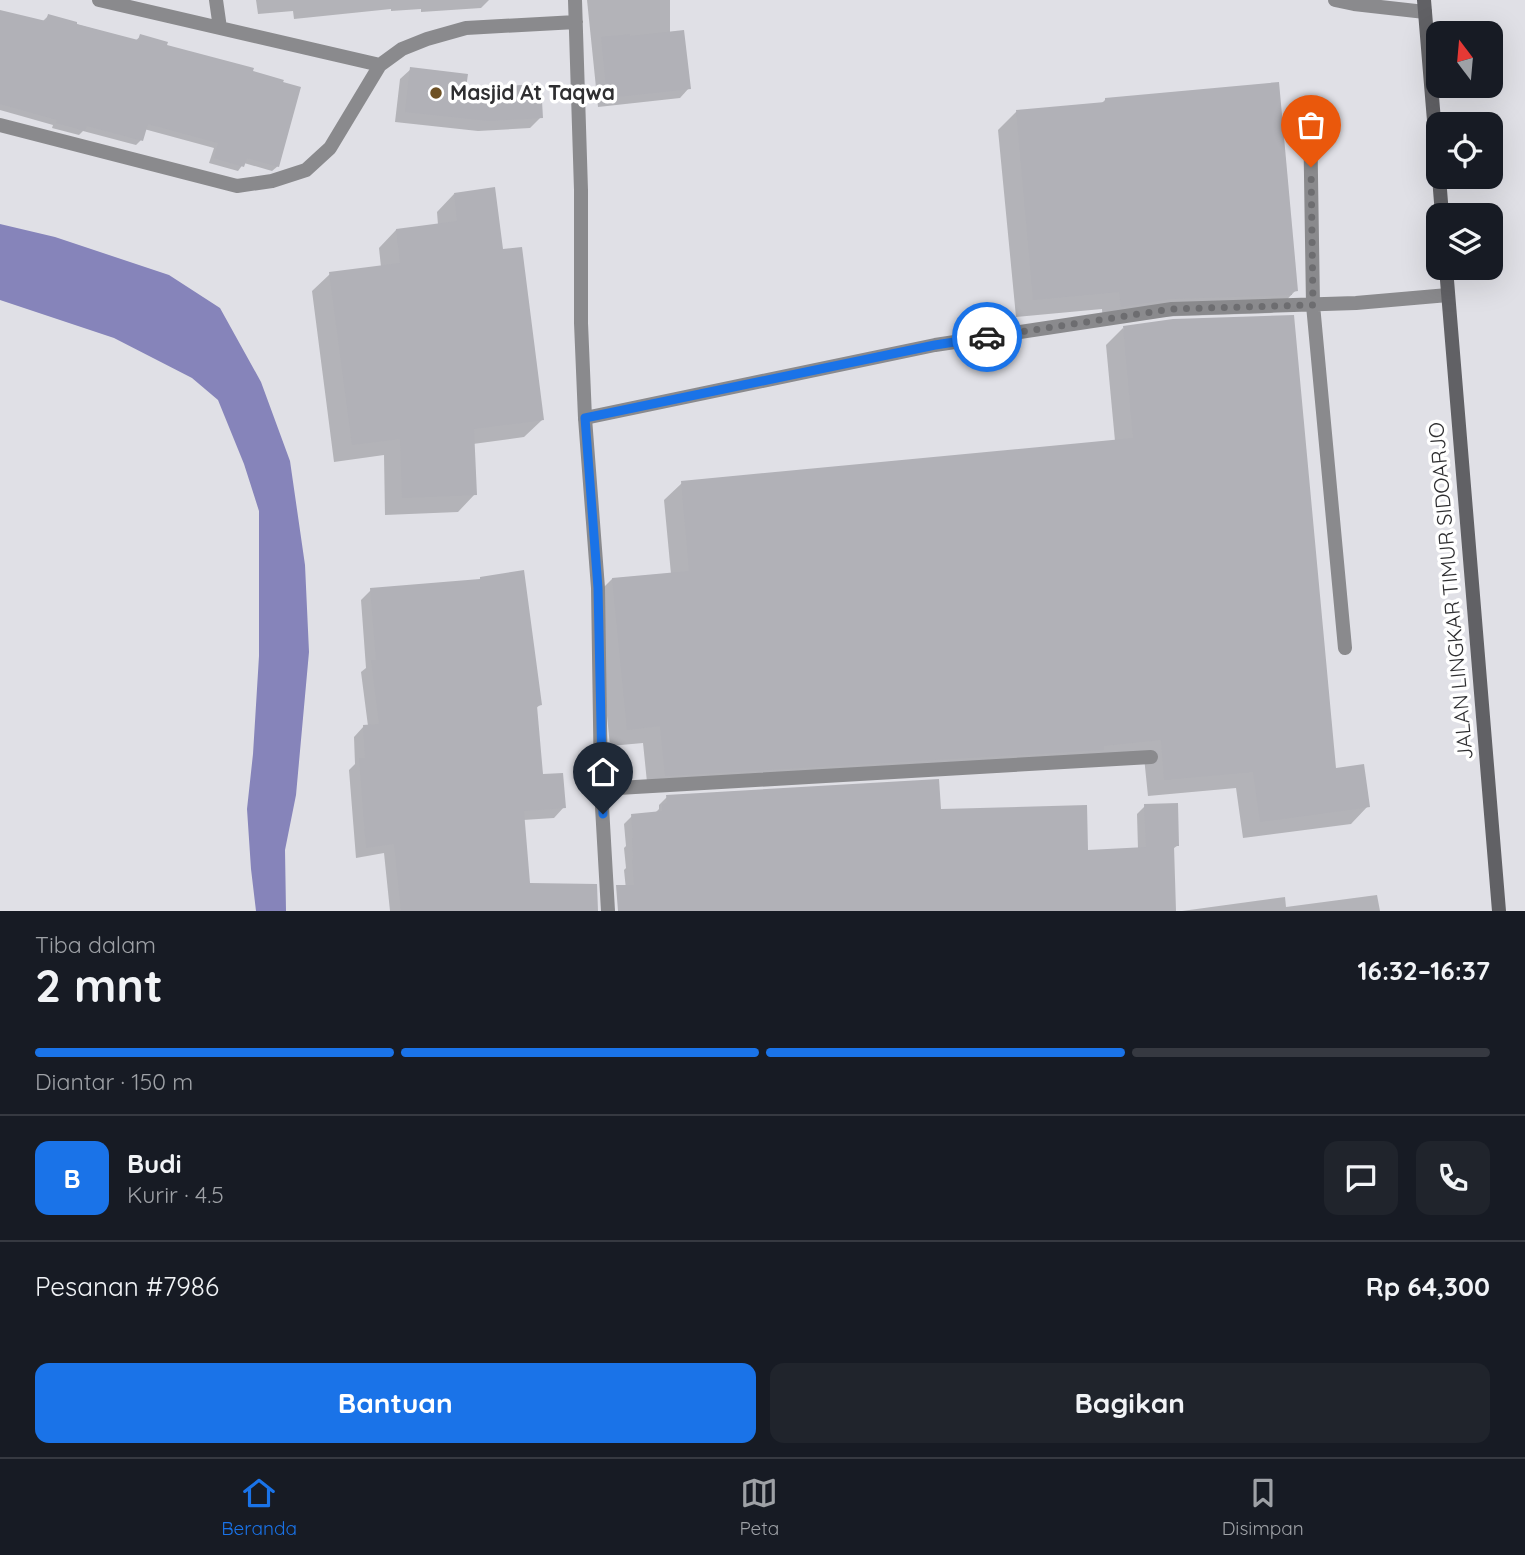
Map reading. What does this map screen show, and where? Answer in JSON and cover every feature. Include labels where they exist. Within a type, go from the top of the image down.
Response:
[{"type":"main road","points":[[1425,6],[1433,112]]},
{"type":"main road","name":"JALAN LINGKAR TIMUR SIDOARJO","points":[[1447,280],[1499,911]]},
{"type":"street","points":[[99,0],[380,65]]},
{"type":"street","points":[[216,0],[220,28]]},
{"type":"street","points":[[575,0],[581,323],[598,588],[601,789],[608,911]]},
{"type":"street","points":[[1335,0],[1354,4],[1425,6]]},
{"type":"street","points":[[0,125],[237,186],[272,181],[306,170],[330,148],[380,65],[402,49],[466,28],[576,22]]},
{"type":"street","points":[[1310,112],[1313,305],[1345,648]]},
{"type":"street","points":[[585,418],[935,345],[1172,309],[1356,303],[1448,295]]},
{"type":"street","points":[[601,789],[1151,757]]},
{"type":"water","points":[[0,224],[55,237],[169,275],[220,308],[261,382],[290,461],[305,565],[309,652],[296,795],[285,850],[286,911],[256,911],[247,809],[259,656],[259,511],[244,464],[218,400],[192,378],[114,338],[0,300]]},
{"type":"building","points":[[0,10],[46,21],[48,14],[138,40],[140,34],[168,42],[167,45],[254,68],[253,71],[301,87],[279,167],[247,158],[244,167],[214,158],[218,143],[148,124],[143,141],[87,126],[85,131],[0,104]]},
{"type":"building","points":[[684,30],[691,89],[607,98],[601,37]]},
{"type":"building","points":[[410,67],[468,74],[466,88],[541,84],[543,118],[489,121],[405,112]]},
{"type":"building","points":[[1279,82],[1298,291],[1292,292],[1292,295],[1172,299],[1121,307],[1119,292],[1033,300],[1016,110],[1105,102],[1105,98]]},
{"type":"building","points":[[495,187],[503,249],[522,247],[544,420],[474,429],[477,495],[402,498],[400,439],[352,445],[329,272],[400,263],[396,229],[457,221],[454,193]]},
{"type":"building","points":[[1294,315],[1336,768],[1364,764],[1370,807],[1260,822],[1253,772],[1164,780],[1161,740],[1104,746],[1104,750],[665,776],[660,726],[627,730],[612,578],[689,571],[681,481],[1133,438],[1123,326],[1173,319]]},
{"type":"building","points":[[524,570],[542,705],[537,706],[543,774],[563,773],[566,808],[524,811],[530,883],[597,884],[598,911],[401,911],[394,844],[366,848],[359,758],[365,758],[363,725],[379,724],[371,660],[376,660],[370,588],[480,579]]},
{"type":"building","points":[[939,779],[941,809],[1087,805],[1088,850],[1146,847],[1144,804],[1178,803],[1179,846],[1174,846],[1176,911],[618,911],[616,885],[634,885],[631,814],[662,811],[662,804],[667,803],[666,795]]},
{"type":"way so far","points":[[987,337],[1172,309],[1313,305],[1311,167]]},
{"type":"place","name":"Masjid At Taqwa","points":[[436,93]]},
{"type":"route","points":[[603,814],[598,588],[585,418],[935,345],[987,337]]}]
